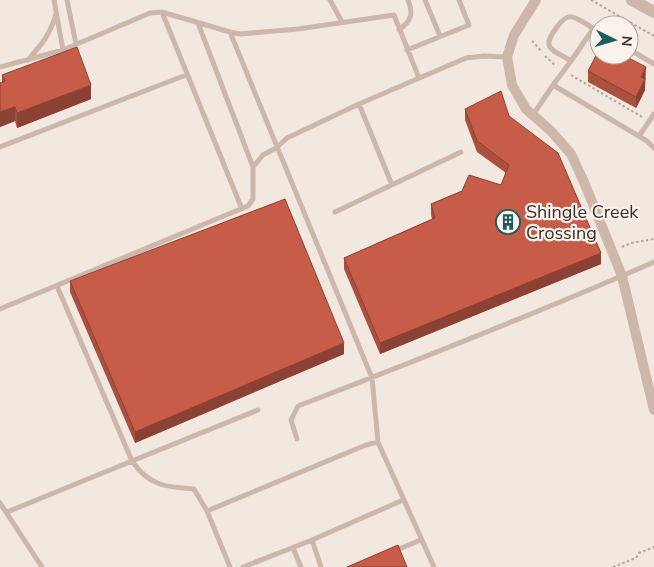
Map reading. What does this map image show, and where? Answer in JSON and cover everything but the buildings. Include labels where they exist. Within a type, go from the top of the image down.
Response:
[{"type":"street","points":[[536,0],[514,35],[507,57],[512,85],[526,109],[551,131],[571,154],[613,250],[622,276],[654,410]]},
{"type":"street","points":[[632,0],[653,10]]},
{"type":"lane","points":[[54,0],[63,50]]},
{"type":"lane","points":[[67,0],[76,44]]},
{"type":"lane","points":[[330,0],[342,22]]},
{"type":"lane","points":[[399,30],[408,24],[412,16],[412,9],[408,0]]},
{"type":"lane","points":[[425,0],[440,36]]},
{"type":"lane","points":[[407,50],[469,25],[459,0]]},
{"type":"lane","points":[[162,12],[242,209]]},
{"type":"lane","points":[[0,67],[63,50],[150,13],[162,12],[240,34],[394,15],[419,78]]},
{"type":"lane","points":[[28,60],[45,41],[56,14]]},
{"type":"lane","points":[[571,61],[552,49],[549,41],[561,20],[566,17],[572,16],[589,27]]},
{"type":"lane","points":[[0,310],[242,209],[248,206],[253,199],[254,167],[198,23]]},
{"type":"lane","points":[[230,32],[372,378],[378,442],[434,567]]},
{"type":"lane","points":[[533,115],[589,35]]},
{"type":"lane","points":[[254,167],[263,156],[287,138],[359,104],[466,58],[484,56],[507,57]]},
{"type":"lane","points":[[639,56],[654,64]]},
{"type":"lane","points":[[0,147],[186,75]]},
{"type":"lane","points":[[553,85],[639,136],[654,148]]},
{"type":"lane","points":[[359,104],[392,185]]},
{"type":"lane","points":[[639,136],[654,114]]},
{"type":"lane","points":[[335,212],[461,152]]},
{"type":"lane","points":[[297,439],[291,420],[298,406],[372,378],[654,262]]},
{"type":"lane","points":[[57,286],[132,460],[140,472],[152,482],[164,486],[194,489],[207,511],[230,567]]},
{"type":"lane","points":[[6,512],[258,410]]},
{"type":"lane","points":[[207,511],[366,445],[378,442]]},
{"type":"lane","points":[[243,567],[293,548],[403,500]]},
{"type":"lane","points":[[0,503],[42,567]]},
{"type":"lane","points":[[312,540],[321,567]]},
{"type":"lane","points":[[384,556],[421,540]]},
{"type":"lane","points":[[293,548],[301,567]]},
{"type":"path","points":[[591,0],[654,36]]},
{"type":"path","points":[[532,40],[549,61],[649,122]]},
{"type":"path","points":[[613,250],[631,243],[654,239]]},
{"type":"path","points":[[613,567],[636,558],[639,553],[654,547]]},
{"type":"place","name":"Shingle Creek Crossing","points":[[508,222]]}]
